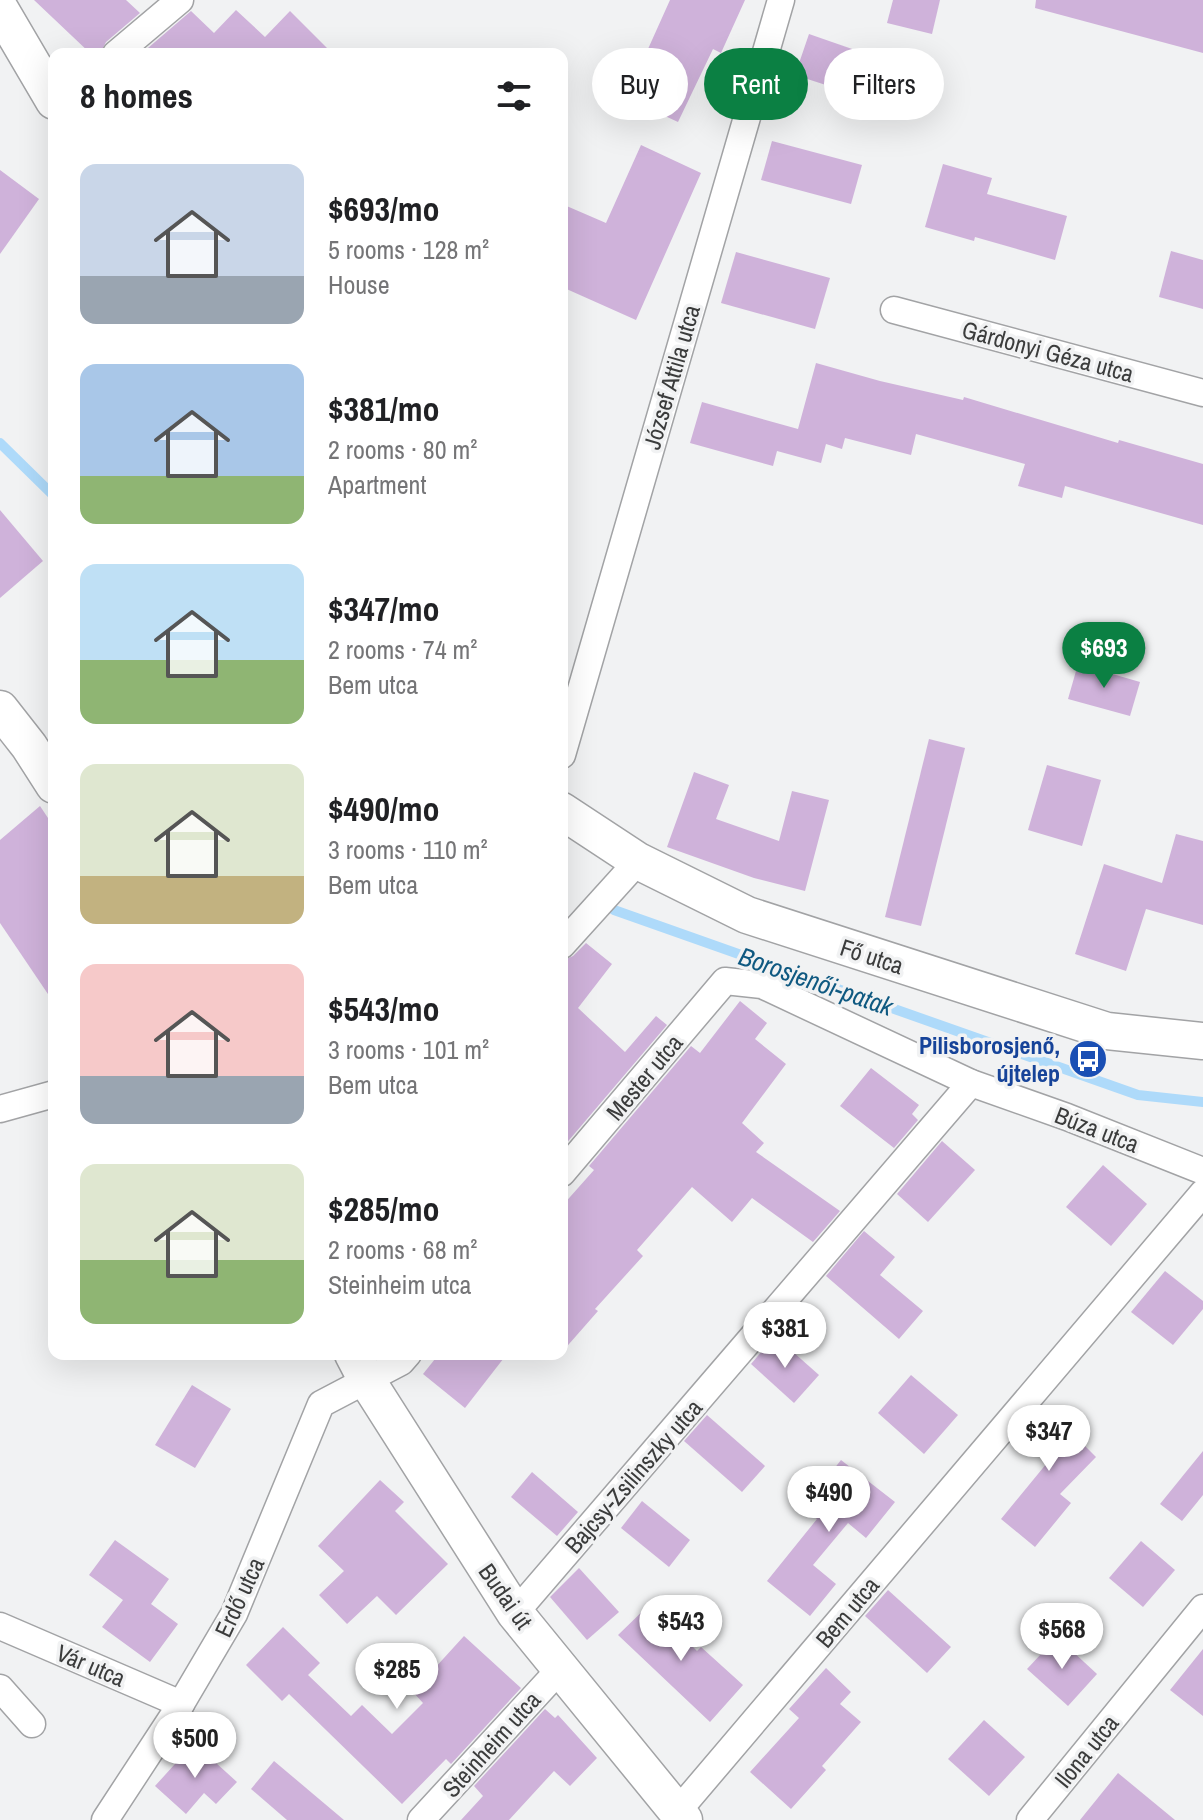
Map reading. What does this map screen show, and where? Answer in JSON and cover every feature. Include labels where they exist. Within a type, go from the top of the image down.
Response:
[{"type":"street","points":[[123,48],[180,0]]},
{"type":"street","name":"József Attila utca","points":[[568,734],[781,0]]},
{"type":"street","points":[[0,9],[48,91]]},
{"type":"street","name":"Gárdonyi Géza utca","points":[[894,310],[1203,393]]},
{"type":"street","points":[[0,709],[48,776]]},
{"type":"street","name":"Fő utca","points":[[568,815],[638,861],[747,915],[1107,1031],[1203,1041]]},
{"type":"street","points":[[568,938],[638,861]]},
{"type":"street","name":"Búza utca","points":[[725,981],[762,985],[971,1083],[1203,1171]]},
{"type":"street","name":"Mester utca","points":[[568,1166],[725,981]]},
{"type":"street","name":"Bajcsy-Zsilinszky utca","points":[[515,1613],[971,1083]]},
{"type":"street","points":[[0,1109],[48,1096]]},
{"type":"street","name":"Bem utca","points":[[681,1816],[1203,1193]]},
{"type":"street","points":[[359,1366],[403,1360]]},
{"type":"street","name":"Budai út","points":[[359,1366],[515,1613],[681,1816]]},
{"type":"street","name":"Erdő utca","points":[[105,1820],[181,1704],[234,1614],[321,1404],[359,1366]]},
{"type":"street","name":"Ilona utca","points":[[1030,1820],[1203,1608]]},
{"type":"street","name":"Vár utca","points":[[0,1626],[181,1704]]},
{"type":"street","name":"Steinheim utca","points":[[421,1820],[561,1668]]},
{"type":"street","points":[[0,1688],[32,1724]]},
{"type":"building","points":[[34,0],[126,0],[140,13],[103,48],[85,48]]},
{"type":"building","points":[[670,0],[745,0],[723,48],[704,48],[704,68],[688,101],[688,48],[648,48]]},
{"type":"building","points":[[893,0],[940,0],[932,34],[887,23]]},
{"type":"building","points":[[1036,0],[1203,0],[1203,53],[1035,8]]},
{"type":"building","points":[[236,10],[265,37],[290,11],[327,48],[148,48],[191,11],[214,33]]},
{"type":"building","points":[[809,34],[849,48],[824,48],[824,84],[808,79],[808,48],[804,48]]},
{"type":"building","points":[[772,141],[862,165],[851,204],[761,180]]},
{"type":"building","points":[[641,145],[701,173],[636,320],[568,290],[568,207],[606,223]]},
{"type":"building","points":[[943,164],[992,178],[987,194],[1067,216],[1055,260],[975,237],[974,241],[925,227]]},
{"type":"building","points":[[0,170],[39,199],[0,254]]},
{"type":"building","points":[[1171,251],[1203,260],[1203,309],[1159,297]]},
{"type":"building","points":[[736,252],[830,278],[815,329],[721,303]]},
{"type":"building","points":[[816,363],[880,381],[963,400],[964,397],[1118,443],[1119,440],[1203,464],[1203,525],[1065,486],[1062,498],[1018,486],[1025,464],[916,434],[911,455],[845,438],[842,449],[826,444],[821,463],[777,451],[773,466],[690,443],[702,402],[798,429]]},
{"type":"building","points":[[0,510],[43,561],[0,598]]},
{"type":"building","points":[[1078,664],[1140,682],[1130,716],[1068,699]]},
{"type":"building","points":[[929,739],[965,748],[921,926],[885,917]]},
{"type":"building","points":[[1047,765],[1101,780],[1082,846],[1028,830]]},
{"type":"building","points":[[694,772],[729,785],[716,819],[779,841],[792,791],[829,800],[805,891],[754,878],[667,847]]},
{"type":"building","points":[[40,806],[48,818],[48,994],[0,923],[0,840]]},
{"type":"building","points":[[1176,834],[1203,841],[1203,925],[1146,909],[1126,971],[1075,954],[1104,864],[1162,883]]},
{"type":"building","points":[[586,943],[612,964],[578,1008],[625,1052],[656,1016],[667,1025],[568,1141],[568,958]]},
{"type":"building","points":[[740,1001],[767,1023],[755,1039],[786,1064],[742,1123],[764,1143],[756,1152],[840,1211],[813,1242],[752,1198],[732,1222],[692,1187],[637,1250],[643,1256],[595,1309],[598,1311],[568,1345],[568,1199],[594,1170],[589,1166],[691,1046],[700,1053]]},
{"type":"building","points":[[871,1068],[919,1105],[912,1114],[918,1120],[894,1148],[840,1106]]},
{"type":"building","points":[[942,1141],[975,1170],[928,1222],[897,1194]]},
{"type":"building","points":[[1103,1165],[1147,1204],[1111,1246],[1066,1207]]},
{"type":"building","points":[[864,1231],[895,1257],[880,1275],[923,1311],[899,1339],[826,1276]]},
{"type":"building","points":[[1165,1271],[1203,1301],[1203,1309],[1173,1345],[1131,1312]]},
{"type":"building","points":[[775,1336],[819,1375],[794,1403],[751,1364]]},
{"type":"building","points":[[434,1360],[502,1360],[465,1408],[423,1374]]},
{"type":"building","points":[[911,1375],[958,1415],[924,1454],[878,1413]]},
{"type":"building","points":[[192,1385],[231,1409],[195,1468],[155,1445]]},
{"type":"building","points":[[1043,1405],[1055,1417],[1063,1409],[1087,1432],[1079,1440],[1096,1457],[1060,1494],[1071,1503],[1035,1547],[1001,1519],[1047,1463],[1019,1435]]},
{"type":"building","points":[[707,1415],[765,1466],[742,1492],[684,1441]]},
{"type":"building","points":[[1203,1451],[1203,1495],[1182,1521],[1160,1504]]},
{"type":"building","points":[[841,1460],[895,1502],[866,1538],[848,1523],[813,1565],[836,1584],[810,1616],[767,1581],[817,1519],[803,1508]]},
{"type":"building","points":[[532,1472],[578,1512],[557,1536],[511,1497]]},
{"type":"building","points":[[380,1480],[404,1502],[395,1511],[448,1564],[396,1615],[377,1596],[347,1624],[319,1595],[344,1571],[318,1546]]},
{"type":"building","points":[[642,1501],[690,1540],[669,1567],[621,1528]]},
{"type":"building","points":[[115,1540],[169,1579],[151,1604],[178,1624],[150,1662],[102,1627],[123,1600],[89,1575]]},
{"type":"building","points":[[1141,1541],[1175,1570],[1143,1607],[1109,1578]]},
{"type":"building","points":[[579,1568],[619,1612],[587,1640],[550,1597]]},
{"type":"building","points":[[888,1590],[951,1647],[927,1673],[865,1616]]},
{"type":"building","points":[[650,1604],[697,1651],[701,1647],[743,1685],[710,1722],[618,1635]]},
{"type":"building","points":[[283,1627],[320,1663],[308,1675],[351,1716],[362,1705],[392,1734],[423,1703],[413,1692],[464,1636],[521,1688],[451,1764],[446,1759],[402,1804],[289,1694],[282,1701],[246,1665]]},
{"type":"building","points":[[1057,1637],[1097,1674],[1068,1706],[1027,1669]]},
{"type":"building","points":[[1203,1649],[1203,1716],[1170,1690]]},
{"type":"building","points":[[826,1668],[851,1692],[840,1704],[861,1722],[822,1766],[826,1770],[791,1809],[750,1772],[799,1718],[789,1709]]},
{"type":"building","points":[[545,1709],[555,1718],[558,1715],[597,1758],[570,1786],[554,1771],[509,1820],[461,1820],[483,1796],[474,1786]]},
{"type":"building","points":[[984,1720],[1025,1757],[989,1796],[948,1759]]},
{"type":"building","points":[[194,1743],[237,1782],[216,1804],[204,1793],[186,1814],[155,1786]]},
{"type":"building","points":[[274,1761],[344,1820],[287,1820],[251,1789]]},
{"type":"building","points":[[1118,1773],[1175,1820],[1080,1820]]},
{"type":"waterway","name":"Borosjenői-patak","points":[[0,443],[48,490]]},
{"type":"waterway","name":"Borosjenői-patak","points":[[614,910],[1138,1095],[1203,1102]]},
{"type":"place","name":"Pilisborosjenő, újtelep","points":[[1088,1059]]}]
